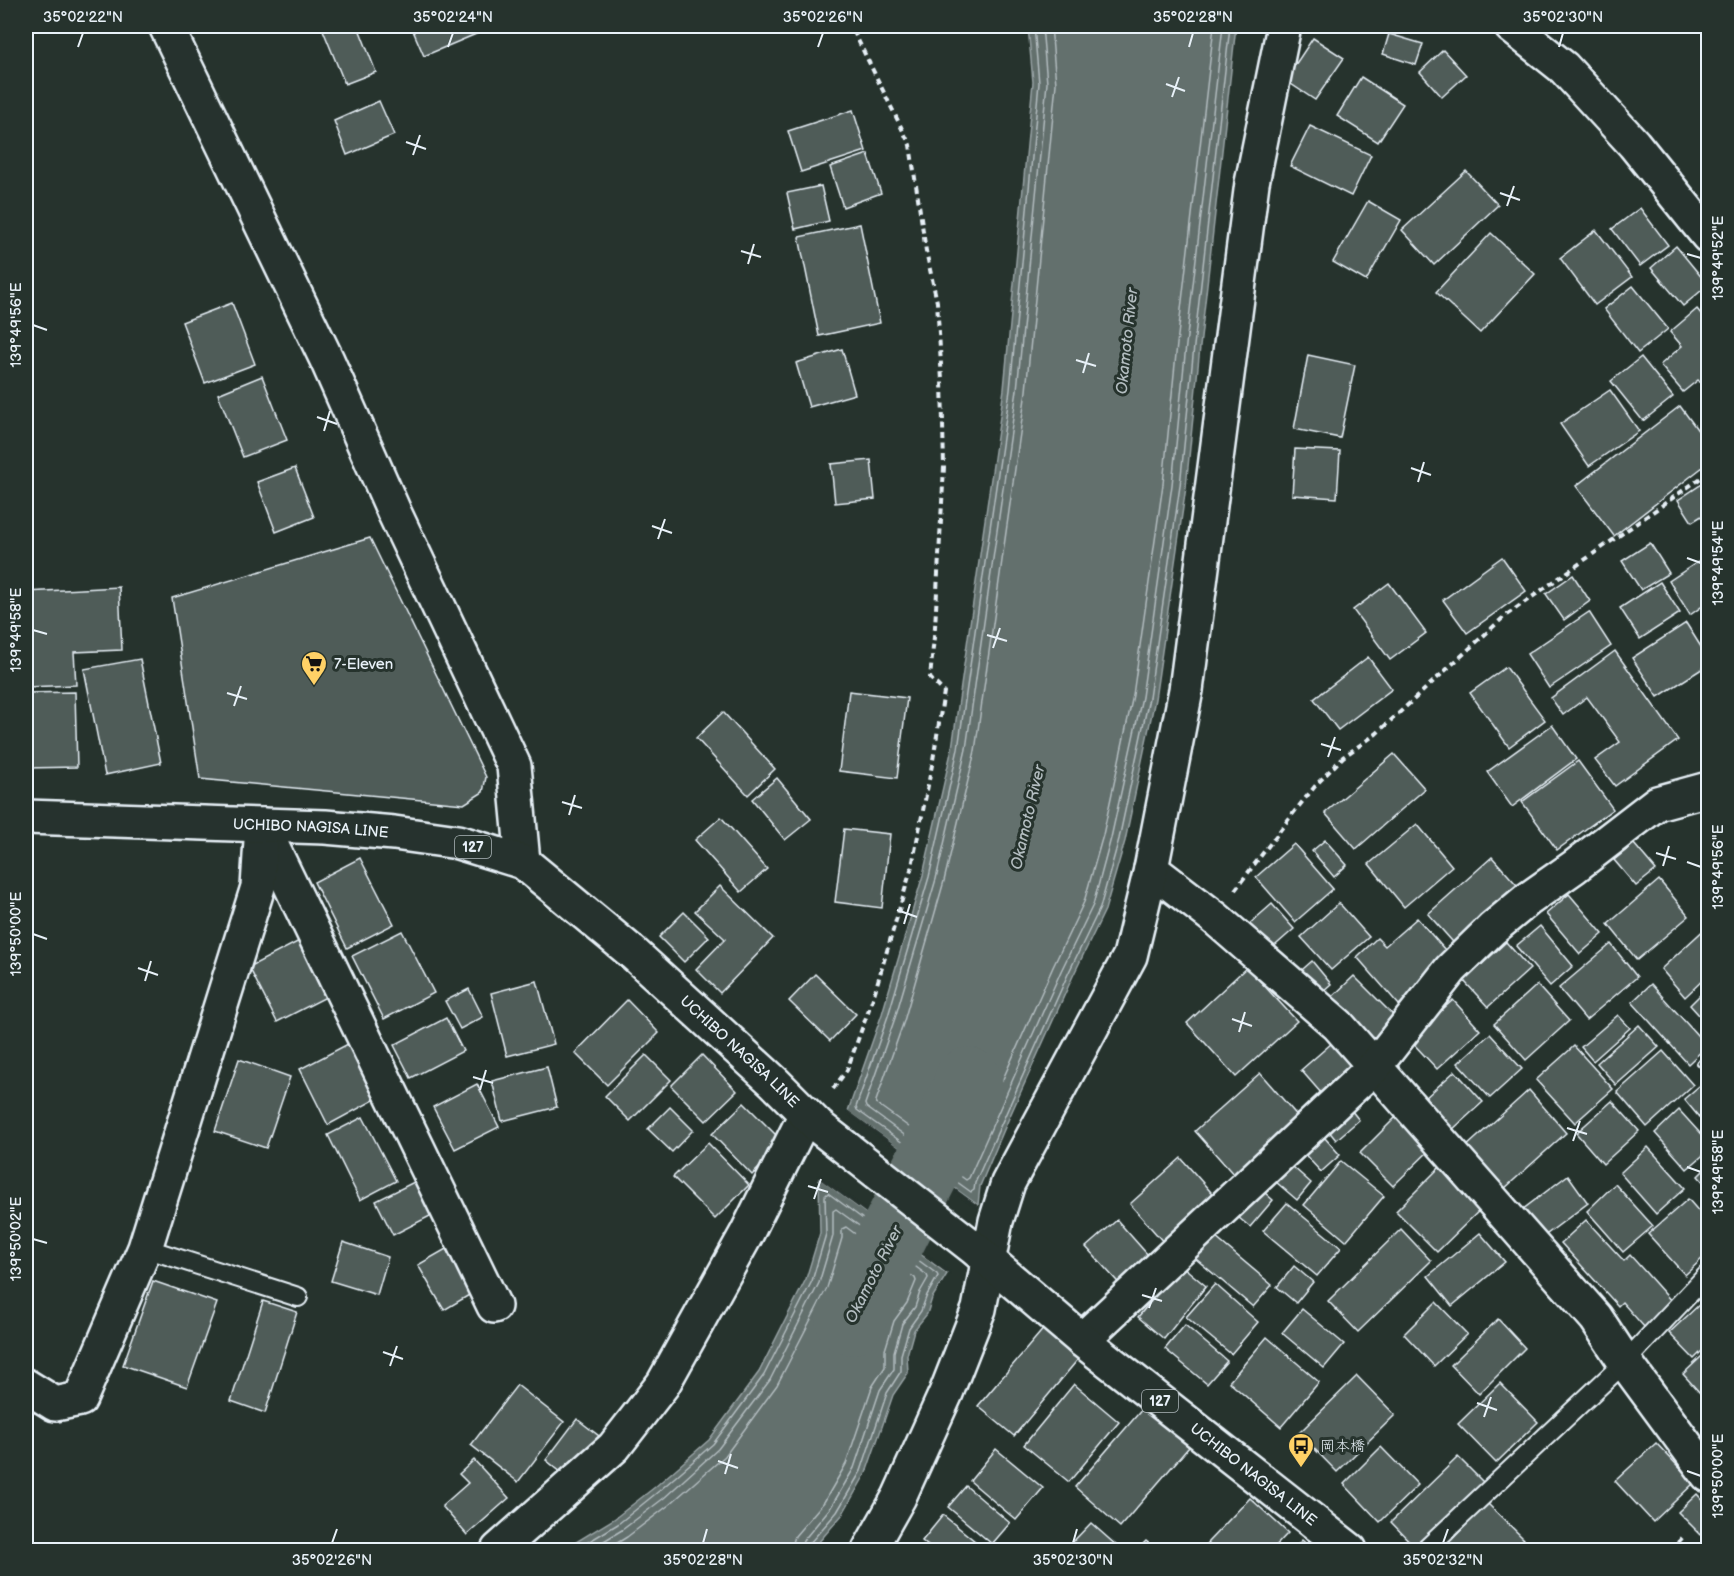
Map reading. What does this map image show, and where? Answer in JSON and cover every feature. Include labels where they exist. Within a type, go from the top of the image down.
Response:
[{"type":"main road","points":[[166,26],[327,360],[395,514],[514,766],[523,862]]},
{"type":"main road","points":[[869,1551],[899,1497],[946,1393],[979,1309],[980,1253],[996,1221],[1008,1183],[1130,956],[1151,869],[1186,690],[1252,183],[1284,26]]},
{"type":"main road","points":[[1511,26],[1564,68],[1634,144],[1708,236]]},
{"type":"main road","points":[[1082,1340],[1375,1066],[1451,969],[1492,929],[1527,900],[1575,867],[1657,803],[1708,789]]},
{"type":"main road","name":"UCHIBO NAGISA LINE","points":[[26,817],[325,827],[394,833],[458,842],[523,862],[633,953],[774,1082],[812,1120],[980,1253],[1082,1340],[1350,1551]]},
{"type":"main road","points":[[26,1386],[56,1404],[80,1399],[144,1248],[258,887],[262,825]]},
{"type":"main road","points":[[262,825],[494,1306]]},
{"type":"main road","points":[[1151,869],[1215,918],[1338,1025],[1596,1318],[1625,1362],[1708,1475]]},
{"type":"main road","points":[[498,1551],[614,1447],[663,1384],[812,1120]]},
{"type":"lane","points":[[144,1248],[298,1297]]},
{"type":"lane","points":[[1425,1551],[1625,1362],[1708,1274]]},
{"type":"path","points":[[812,1120],[848,1070],[873,998],[912,866],[944,692],[930,678],[944,467],[942,380],[936,302],[910,145],[851,26]]},
{"type":"path","points":[[1215,918],[1291,816],[1343,757],[1376,734],[1505,616],[1708,473]]},
{"type":"path","points":[[1671,1551],[1683,1538]]},
{"type":"water","points":[[1028,26],[1236,26],[1186,487],[1155,699],[1125,841],[1105,910],[1009,1118],[980,1186],[978,1205],[848,1111],[882,1014],[923,875],[952,748],[1004,389],[1033,82]]},
{"type":"water","points":[[819,1178],[947,1274],[932,1298],[927,1314],[914,1330],[907,1355],[908,1373],[893,1395],[866,1473],[842,1515],[812,1550],[563,1550],[614,1519],[709,1440],[759,1372],[806,1279],[820,1233]]},
{"type":"pier","points":[[846,1109],[980,1207],[976,1208],[847,1113]]},
{"type":"pier","points":[[819,1175],[949,1271],[950,1275],[817,1177]]},
{"type":"building","points":[[333,26],[358,26],[376,72],[345,84],[323,30]]},
{"type":"building","points":[[411,26],[487,26],[488,29],[424,56]]},
{"type":"building","points":[[1389,34],[1423,44],[1416,65],[1383,54]]},
{"type":"building","points":[[1313,38],[1344,58],[1315,100],[1285,80]]},
{"type":"building","points":[[1443,50],[1466,75],[1442,97],[1420,72]]},
{"type":"building","points":[[1361,77],[1403,104],[1378,142],[1337,116]]},
{"type":"building","points":[[379,101],[394,135],[347,155],[334,121]]},
{"type":"building","points":[[853,110],[866,151],[801,172],[788,131]]},
{"type":"building","points":[[1310,126],[1371,155],[1351,196],[1290,166]]},
{"type":"building","points":[[868,154],[881,193],[843,207],[830,167]]},
{"type":"building","points":[[1466,171],[1498,205],[1434,265],[1402,230]]},
{"type":"building","points":[[821,186],[829,221],[795,229],[787,193]]},
{"type":"building","points":[[1368,201],[1401,220],[1366,281],[1333,262]]},
{"type":"building","points":[[1640,208],[1668,245],[1640,266],[1612,229]]},
{"type":"building","points":[[860,224],[880,323],[819,336],[799,237]]},
{"type":"building","points":[[1596,230],[1632,277],[1595,305],[1560,258]]},
{"type":"building","points":[[1491,233],[1535,274],[1480,333],[1436,292]]},
{"type":"building","points":[[1676,246],[1708,285],[1683,306],[1651,268]]},
{"type":"building","points":[[1633,286],[1668,329],[1638,353],[1604,309]]},
{"type":"building","points":[[232,303],[255,364],[205,383],[182,322]]},
{"type":"building","points":[[1697,309],[1706,320],[1708,318],[1708,389],[1698,380],[1683,392],[1660,365],[1682,346],[1670,332]]},
{"type":"building","points":[[842,349],[855,394],[809,407],[796,363]]},
{"type":"building","points":[[1308,355],[1355,365],[1340,438],[1294,429]]},
{"type":"building","points":[[1641,357],[1673,397],[1643,421],[1611,381]]},
{"type":"building","points":[[262,376],[287,440],[243,457],[218,394]]},
{"type":"building","points":[[1610,390],[1639,431],[1589,466],[1560,424]]},
{"type":"building","points":[[1680,406],[1708,444],[1708,463],[1614,536],[1576,486]]},
{"type":"building","points":[[1295,449],[1340,451],[1337,498],[1292,495]]},
{"type":"building","points":[[871,460],[875,499],[835,503],[831,464]]},
{"type":"building","points":[[295,468],[314,517],[276,532],[257,482]]},
{"type":"building","points":[[1708,480],[1708,512],[1692,522],[1678,500]]},
{"type":"building","name":"7-Eleven","points":[[370,538],[486,777],[483,792],[464,804],[200,779],[172,598]]},
{"type":"building","points":[[1650,543],[1669,573],[1641,590],[1622,561]]},
{"type":"building","points":[[1502,557],[1526,591],[1467,633],[1443,600]]},
{"type":"building","points":[[1699,561],[1708,576],[1708,602],[1690,615],[1669,581]]},
{"type":"building","points":[[1573,575],[1590,601],[1564,620],[1546,594]]},
{"type":"building","points":[[1660,582],[1680,613],[1640,639],[1620,608]]},
{"type":"building","points":[[1389,583],[1426,633],[1390,660],[1353,610]]},
{"type":"building","points":[[119,587],[122,650],[74,652],[76,685],[26,687],[26,592]]},
{"type":"building","points":[[1589,612],[1611,646],[1549,688],[1527,654]]},
{"type":"building","points":[[1686,623],[1708,658],[1708,665],[1658,697],[1632,658]]},
{"type":"building","points":[[1615,651],[1678,740],[1615,786],[1595,760],[1620,742],[1587,697],[1563,715],[1551,698]]},
{"type":"building","points":[[1368,657],[1392,689],[1338,730],[1314,699]]},
{"type":"building","points":[[140,659],[161,763],[105,775],[84,669]]},
{"type":"building","points":[[1506,667],[1545,720],[1509,747],[1470,693]]},
{"type":"building","points":[[849,691],[907,698],[897,778],[839,771]]},
{"type":"building","points":[[75,692],[77,767],[26,768],[26,693]]},
{"type":"building","points":[[723,712],[775,769],[748,795],[696,738]]},
{"type":"building","points":[[1552,725],[1576,759],[1512,807],[1487,772]]},
{"type":"building","points":[[1394,754],[1425,789],[1356,849],[1325,813]]},
{"type":"building","points":[[1578,761],[1613,809],[1557,850],[1522,802]]},
{"type":"building","points":[[777,778],[811,819],[785,840],[752,799]]},
{"type":"building","points":[[721,817],[767,869],[741,892],[695,840]]},
{"type":"building","points":[[1417,824],[1452,866],[1404,907],[1369,864]]},
{"type":"building","points":[[844,829],[890,834],[882,908],[835,902]]},
{"type":"building","points":[[1325,840],[1347,865],[1334,877],[1312,851]]},
{"type":"building","points":[[1294,844],[1333,889],[1295,922],[1256,877]]},
{"type":"building","points":[[1634,844],[1656,870],[1636,886],[1614,860]]},
{"type":"building","points":[[1492,857],[1524,893],[1460,950],[1428,914]]},
{"type":"building","points":[[360,858],[394,924],[347,948],[314,882]]},
{"type":"building","points":[[1659,880],[1689,916],[1637,960],[1608,924]]},
{"type":"building","points":[[720,886],[773,938],[720,993],[696,969],[725,939],[695,911]]},
{"type":"building","points":[[1569,894],[1603,934],[1580,954],[1546,914]]},
{"type":"building","points":[[1339,903],[1369,937],[1331,970],[1301,937]]},
{"type":"building","points":[[1272,904],[1294,929],[1269,951],[1247,926]]},
{"type":"building","points":[[684,912],[709,937],[684,962],[659,937]]},
{"type":"building","points":[[1417,918],[1452,958],[1399,1005],[1357,957],[1377,938],[1385,946]]},
{"type":"building","points":[[1540,926],[1573,966],[1550,986],[1516,946]]},
{"type":"building","points":[[1708,926],[1708,975],[1685,997],[1661,969]]},
{"type":"building","points":[[402,931],[434,993],[384,1019],[352,956]]},
{"type":"building","points":[[305,938],[334,993],[277,1022],[249,967]]},
{"type":"building","points":[[1506,942],[1530,969],[1488,1007],[1464,981]]},
{"type":"building","points":[[1611,944],[1637,977],[1586,1020],[1559,988]]},
{"type":"building","points":[[1312,961],[1331,984],[1315,998],[1295,976]]},
{"type":"building","points":[[1247,967],[1297,1021],[1236,1077],[1187,1023]]},
{"type":"building","points":[[815,974],[856,1014],[830,1041],[789,1001]]},
{"type":"building","points":[[1354,976],[1397,1019],[1372,1044],[1329,1000]]},
{"type":"building","points":[[537,981],[554,1044],[507,1056],[491,993]]},
{"type":"building","points":[[1651,984],[1707,1046],[1688,1064],[1632,1002]]},
{"type":"building","points":[[1537,985],[1569,1021],[1526,1060],[1494,1024]]},
{"type":"building","points":[[1708,987],[1708,1025],[1690,1005]]},
{"type":"building","points":[[469,989],[483,1017],[460,1029],[445,1001]]},
{"type":"building","points":[[627,1000],[659,1033],[607,1085],[575,1053]]},
{"type":"building","points":[[1453,1000],[1480,1030],[1437,1069],[1409,1039]]},
{"type":"building","points":[[1618,1015],[1630,1028],[1593,1061],[1581,1047]]},
{"type":"building","points":[[446,1018],[463,1051],[411,1078],[394,1045]]},
{"type":"building","points":[[1639,1025],[1659,1047],[1616,1085],[1597,1063]]},
{"type":"building","points":[[1490,1034],[1522,1069],[1490,1098],[1458,1063]]},
{"type":"building","points":[[1332,1043],[1352,1065],[1321,1093],[1301,1070]]},
{"type":"building","points":[[348,1044],[376,1099],[328,1125],[300,1069]]},
{"type":"building","points":[[1574,1046],[1613,1089],[1575,1123],[1536,1080]]},
{"type":"building","points":[[1663,1051],[1693,1085],[1647,1127],[1617,1092]]},
{"type":"building","points":[[1708,1052],[1708,1076],[1696,1063]]},
{"type":"building","points":[[646,1055],[671,1080],[630,1121],[605,1096]]},
{"type":"building","points":[[702,1055],[737,1091],[706,1121],[671,1086]]},
{"type":"building","points":[[239,1059],[290,1077],[266,1148],[215,1131]]},
{"type":"building","points":[[547,1067],[557,1107],[502,1121],[492,1081]]},
{"type":"building","points":[[1455,1071],[1483,1102],[1452,1130],[1424,1099]]},
{"type":"building","points":[[1260,1073],[1300,1119],[1235,1176],[1195,1131]]},
{"type":"building","points":[[1705,1081],[1708,1085],[1708,1128],[1684,1099]]},
{"type":"building","points":[[477,1084],[499,1127],[455,1149],[433,1107]]},
{"type":"building","points":[[1529,1090],[1566,1133],[1504,1189],[1466,1147]]},
{"type":"building","points":[[1612,1101],[1639,1131],[1603,1164],[1576,1133]]},
{"type":"building","points":[[744,1103],[784,1143],[752,1175],[712,1134]]},
{"type":"building","points":[[1347,1105],[1359,1120],[1336,1140],[1324,1125]]},
{"type":"building","points":[[670,1107],[693,1130],[672,1152],[648,1129]]},
{"type":"building","points":[[1679,1110],[1708,1142],[1708,1151],[1687,1169],[1655,1133]]},
{"type":"building","points":[[1400,1113],[1434,1146],[1393,1186],[1360,1153]]},
{"type":"building","points":[[363,1117],[396,1181],[360,1200],[328,1135]]},
{"type":"building","points":[[1317,1129],[1340,1155],[1321,1172],[1298,1147]]},
{"type":"building","points":[[708,1143],[749,1185],[715,1219],[673,1177]]},
{"type":"building","points":[[1648,1147],[1685,1188],[1656,1214],[1620,1173]]},
{"type":"building","points":[[1181,1158],[1217,1199],[1165,1244],[1130,1204]]},
{"type":"building","points":[[1284,1159],[1311,1183],[1297,1200],[1269,1176]]},
{"type":"building","points":[[1341,1161],[1384,1196],[1346,1241],[1304,1205]]},
{"type":"building","points":[[1446,1161],[1487,1203],[1437,1252],[1396,1211]]},
{"type":"building","points":[[1708,1166],[1708,1187],[1698,1176]]},
{"type":"building","points":[[1568,1175],[1588,1203],[1543,1237],[1522,1210]]},
{"type":"building","points":[[420,1179],[438,1212],[393,1235],[376,1201]]},
{"type":"building","points":[[1615,1184],[1653,1226],[1623,1252],[1587,1211]]},
{"type":"building","points":[[1256,1185],[1273,1200],[1250,1227],[1233,1213]]},
{"type":"building","points":[[1688,1199],[1708,1222],[1708,1253],[1685,1275],[1648,1234]]},
{"type":"building","points":[[1287,1203],[1341,1248],[1317,1276],[1263,1231]]},
{"type":"building","points":[[1117,1220],[1155,1263],[1125,1290],[1086,1247]]},
{"type":"building","points":[[1586,1220],[1624,1261],[1630,1255],[1673,1303],[1645,1328],[1622,1302],[1618,1306],[1561,1243]]},
{"type":"building","points":[[1401,1229],[1431,1261],[1358,1332],[1328,1301]]},
{"type":"building","points":[[1209,1232],[1272,1285],[1253,1307],[1190,1254]]},
{"type":"building","points":[[1480,1233],[1505,1262],[1452,1306],[1428,1276]]},
{"type":"building","points":[[343,1242],[388,1257],[377,1295],[331,1281]]},
{"type":"building","points":[[446,1249],[471,1294],[444,1310],[418,1265]]},
{"type":"building","points":[[1181,1265],[1206,1286],[1164,1339],[1138,1317]]},
{"type":"building","points":[[1294,1266],[1313,1282],[1296,1303],[1277,1287]]},
{"type":"building","points":[[153,1281],[217,1303],[187,1387],[123,1365]]},
{"type":"building","points":[[1215,1284],[1258,1322],[1231,1354],[1186,1317]]},
{"type":"building","points":[[263,1301],[297,1312],[265,1413],[231,1401]]},
{"type":"building","points":[[1436,1302],[1467,1334],[1434,1366],[1404,1334]]},
{"type":"building","points":[[1702,1302],[1708,1309],[1708,1345],[1694,1359],[1669,1333]]},
{"type":"building","points":[[1302,1309],[1344,1344],[1324,1368],[1282,1333]]},
{"type":"building","points":[[1498,1319],[1525,1348],[1479,1394],[1451,1365]]},
{"type":"building","points":[[1185,1325],[1227,1361],[1207,1384],[1165,1349]]},
{"type":"building","points":[[1045,1327],[1080,1357],[1014,1436],[978,1406]]},
{"type":"building","points":[[1267,1337],[1319,1382],[1281,1427],[1229,1382]]},
{"type":"building","points":[[1702,1356],[1708,1362],[1708,1402],[1683,1374]]},
{"type":"building","points":[[1357,1376],[1395,1415],[1337,1472],[1299,1433]]},
{"type":"building","points":[[1500,1383],[1538,1422],[1496,1463],[1458,1424]]},
{"type":"building","points":[[1074,1384],[1119,1422],[1069,1482],[1024,1445]]},
{"type":"building","points":[[517,1385],[564,1422],[518,1482],[471,1445]]},
{"type":"building","points":[[1144,1407],[1189,1447],[1120,1527],[1075,1487]]},
{"type":"building","points":[[577,1419],[599,1436],[567,1477],[546,1460]]},
{"type":"building","points":[[1656,1443],[1694,1483],[1653,1522],[1615,1481]]},
{"type":"building","points":[[1381,1447],[1418,1485],[1380,1522],[1344,1484]]},
{"type":"building","points":[[996,1449],[1043,1488],[1016,1520],[970,1481]]},
{"type":"building","points":[[1458,1457],[1486,1485],[1418,1550],[1391,1522]]},
{"type":"building","points":[[474,1460],[509,1498],[467,1535],[442,1506],[468,1483],[459,1474]]},
{"type":"building","points":[[966,1486],[1010,1523],[992,1544],[948,1507]]},
{"type":"building","points":[[1697,1494],[1708,1506],[1708,1527],[1701,1535],[1678,1512]]},
{"type":"building","points":[[1250,1498],[1288,1533],[1272,1550],[1214,1550],[1207,1543]]},
{"type":"building","points":[[1487,1503],[1524,1539],[1513,1550],[1442,1550]]},
{"type":"building","points":[[943,1515],[986,1550],[933,1550],[922,1541]]},
{"type":"building","points":[[1091,1523],[1117,1546],[1112,1550],[1065,1550]]},
{"type":"building","points":[[1302,1540],[1313,1550],[1293,1550]]},
{"type":"building","points":[[1146,1541],[1157,1550],[1137,1550]]},
{"type":"building","points":[[209,1545],[210,1550],[181,1550]]},
{"type":"waterway","name":"Okamoto River","points":[[850,1320],[966,1091],[968,1082]]},
{"type":"place","name":"7-Eleven","points":[[314,687]]},
{"type":"place","name":"岡本橋","points":[[1301,1469]]}]
